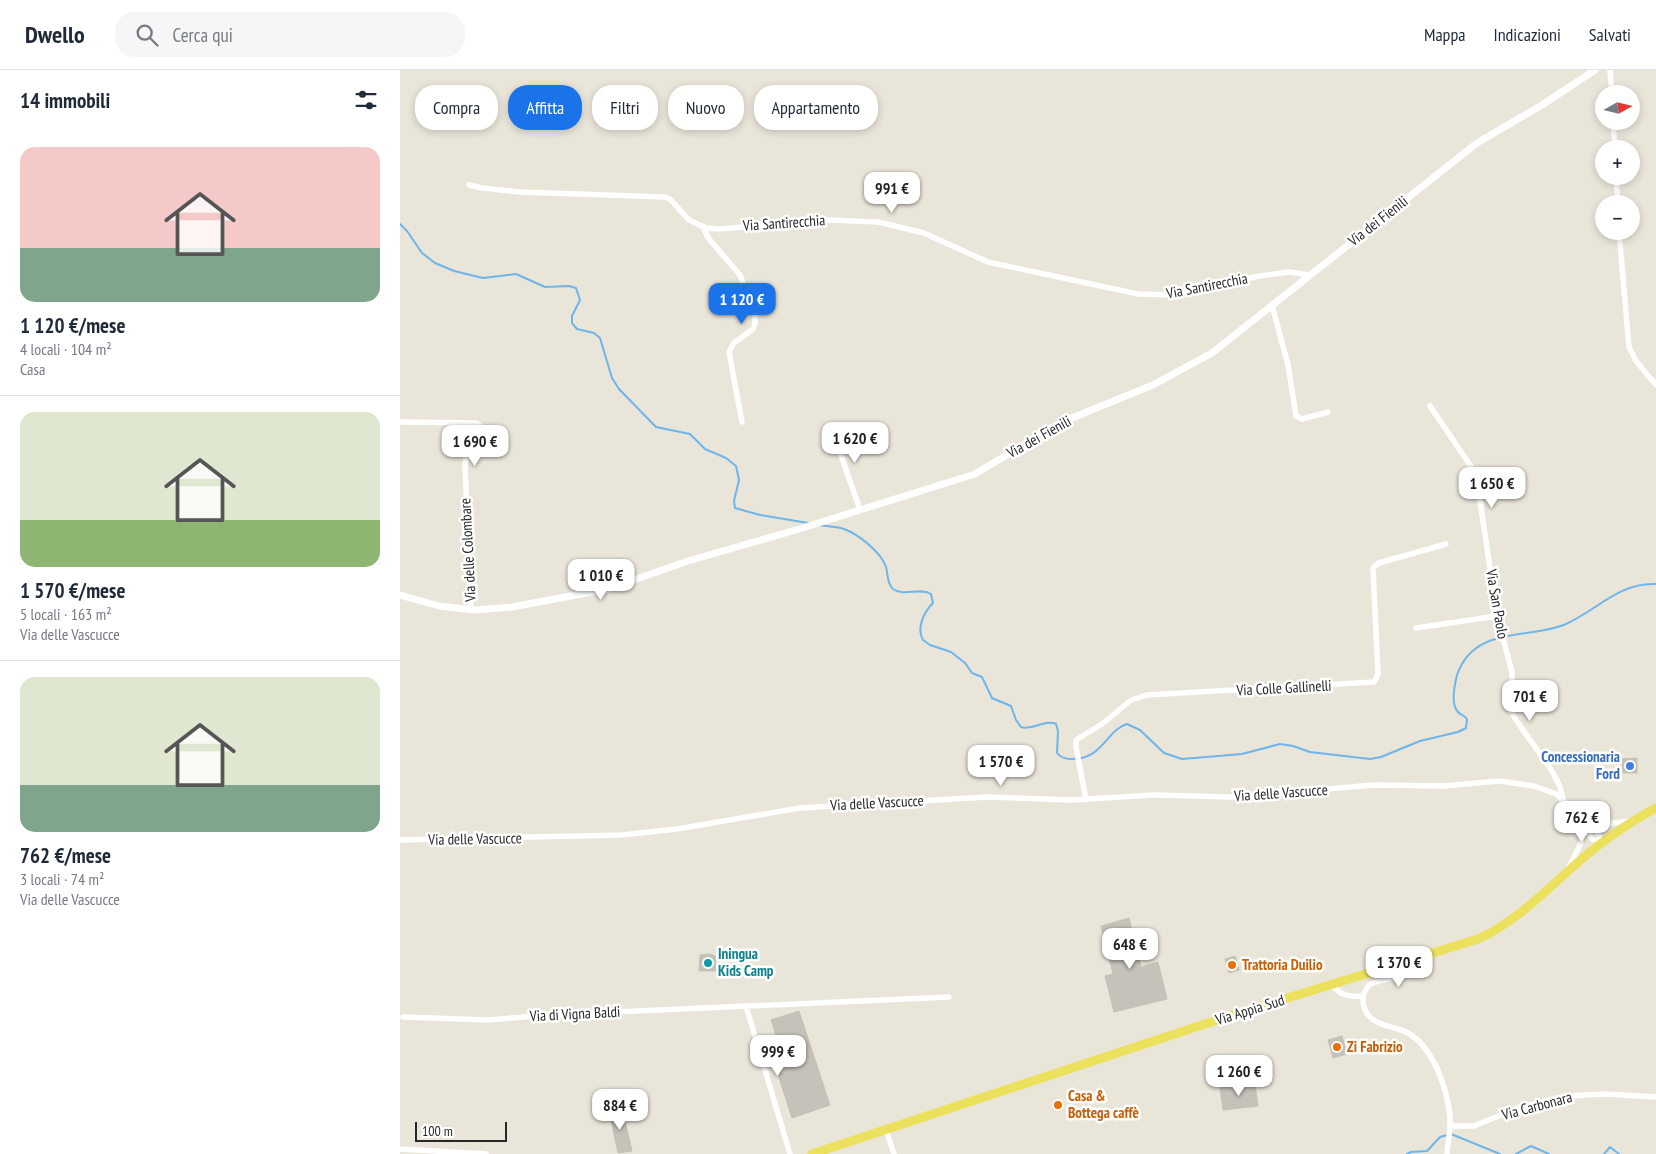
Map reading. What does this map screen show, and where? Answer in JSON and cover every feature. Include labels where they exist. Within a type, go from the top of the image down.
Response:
[{"type":"main road","name":"Via Appia Sud","points":[[812,1154],[1223,1018],[1466,943],[1498,929],[1533,904],[1566,872],[1602,843],[1634,820],[1656,808]]},
{"type":"street","name":"Via dei Fienili","points":[[400,595],[439,606],[471,610],[512,606],[613,588],[688,561],[796,530],[975,474],[1066,420],[1153,385],[1200,360],[1222,345],[1482,139],[1542,105],[1595,70]]},
{"type":"street","points":[[1610,70],[1611,85]]},
{"type":"street","points":[[469,185],[520,192],[665,197],[671,200],[689,220],[703,227],[709,239],[740,276],[755,314],[756,323],[753,329],[734,343],[729,352],[742,422]]},
{"type":"street","name":"Via Santirecchia","points":[[703,227],[716,229],[830,220],[878,222],[924,233],[992,263],[1142,294],[1178,295],[1242,279],[1281,273],[1309,275]]},
{"type":"street","points":[[1620,240],[1629,347],[1636,361],[1656,385]]},
{"type":"street","points":[[1272,305],[1288,365],[1296,416],[1302,419],[1328,412]]},
{"type":"street","name":"Via San Paolo","points":[[1430,406],[1477,478],[1496,616],[1512,678],[1508,699],[1510,709],[1514,719],[1552,771],[1560,787],[1563,799]]},
{"type":"street","name":"Via delle Colombare","points":[[400,422],[476,423],[481,426],[467,451],[465,462],[471,610]]},
{"type":"street","points":[[831,426],[860,510]]},
{"type":"street","name":"Via Colle Gallinelli","points":[[1086,800],[1076,751],[1076,742],[1079,737],[1099,726],[1131,700],[1142,696],[1374,682],[1378,674],[1373,568],[1380,563],[1446,544]]},
{"type":"street","points":[[1416,628],[1496,616]]},
{"type":"street","name":"Via delle Vascucce","points":[[400,840],[622,835],[678,829],[784,810],[812,807],[988,797],[1086,800],[1153,795],[1233,797],[1374,785],[1441,786],[1499,781],[1543,788],[1563,799],[1583,820],[1596,830],[1602,843]]},
{"type":"street","points":[[1566,872],[1581,843],[1583,820],[1601,824],[1634,820]]},
{"type":"street","points":[[1405,962],[1400,975],[1372,983],[1366,988],[1363,996],[1364,1008],[1372,1019],[1408,1033],[1426,1049],[1444,1089],[1449,1111],[1450,1127],[1447,1154]]},
{"type":"street","points":[[1332,984],[1337,991],[1344,995],[1363,996]]},
{"type":"street","name":"Via di Vigna Baldi","points":[[403,1016],[488,1020],[949,997]]},
{"type":"street","points":[[746,1006],[790,1154]]},
{"type":"street","name":"Via Carbonara","points":[[1450,1127],[1474,1126],[1518,1108],[1566,1096],[1598,1094],[1656,1097]]},
{"type":"street","points":[[886,1130],[894,1154]]},
{"type":"street","points":[[400,1149],[486,1154]]},
{"type":"building","name":"Concessionaria Ford","points":[[1637,758],[1637,773],[1623,773],[1622,759]]},
{"type":"building","points":[[1129,918],[1141,967],[1158,962],[1167,999],[1114,1012],[1105,976],[1113,974],[1101,926]]},
{"type":"building","name":"Iningua Kids Camp","points":[[710,954],[715,956],[716,971],[699,971],[700,955]]},
{"type":"building","name":"Trattoria Duilio","points":[[1235,956],[1239,970],[1229,973],[1225,959]]},
{"type":"building","points":[[799,1011],[830,1105],[792,1118],[772,1056],[782,1053],[771,1020]]},
{"type":"building","name":"Zi Fabrizio","points":[[1342,1036],[1347,1054],[1333,1058],[1328,1040]]},
{"type":"building","points":[[1255,1084],[1258,1106],[1223,1110],[1220,1088]]},
{"type":"building","points":[[622,1108],[632,1151],[618,1153],[609,1111]]},
{"type":"waterway","points":[[400,224],[422,253],[435,263],[454,271],[483,278],[516,274],[545,287],[569,286],[576,288],[580,300],[572,316],[572,323],[577,329],[594,333],[600,338],[612,378],[619,389],[656,427],[690,434],[705,449],[726,458],[736,466],[739,480],[734,501],[735,508],[760,515],[808,523]]},
{"type":"waterway","points":[[820,525],[844,529],[868,544],[883,561],[893,589],[902,592],[922,591],[931,594],[933,603],[924,615],[920,630],[923,640],[930,645],[951,652],[965,663],[972,673],[982,677],[992,698],[1011,706],[1016,720],[1021,727],[1030,728],[1047,723],[1056,724],[1058,731],[1057,753],[1069,759],[1090,755],[1114,732],[1127,724],[1140,730],[1164,753],[1182,759],[1242,754],[1280,744],[1310,752],[1370,759],[1381,757],[1420,741],[1458,732],[1466,728],[1467,719],[1458,712],[1454,704],[1454,689],[1457,675],[1465,659],[1476,648],[1489,641],[1551,629],[1566,624],[1631,587],[1656,584]]},
{"type":"waterway","points":[[1407,1154],[1427,1151],[1440,1137],[1451,1134],[1500,1154]]},
{"type":"waterway","points":[[1516,1154],[1531,1146],[1549,1154]]},
{"type":"waterway","points":[[1604,1154],[1610,1147],[1619,1154]]},
{"type":"place","name":"Concessionaria Ford","points":[[1630,766]]},
{"type":"place","name":"Iningua Kids Camp","points":[[708,963]]},
{"type":"place","name":"Trattoria Duilio","points":[[1232,965]]},
{"type":"place","name":"Zi Fabrizio","points":[[1337,1047]]},
{"type":"place","name":"Casa & Bottega caffè","points":[[1058,1105]]}]
